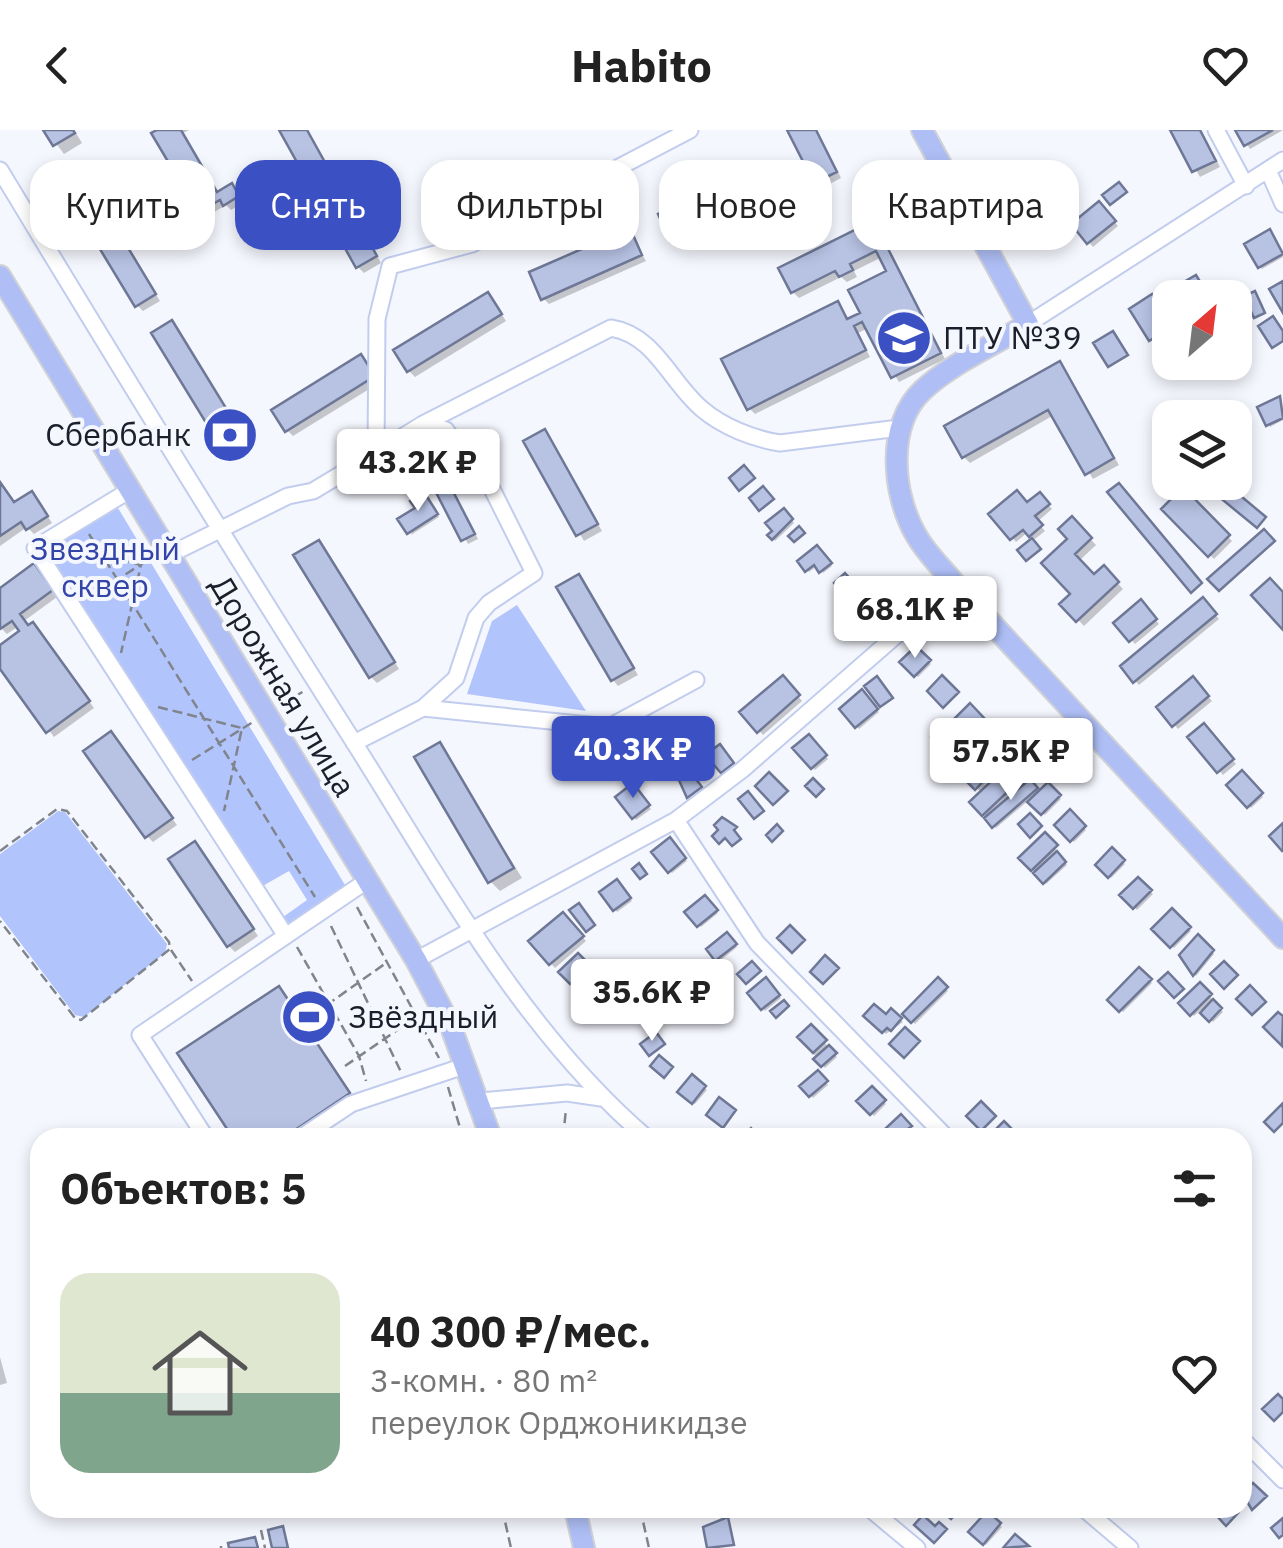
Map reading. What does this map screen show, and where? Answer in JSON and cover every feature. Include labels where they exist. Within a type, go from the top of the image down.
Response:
[{"type":"main road","points":[[922,130],[1028,324],[924,388],[909,404],[899,428],[898,470],[903,502],[916,535],[954,584],[1283,938]]},
{"type":"main road","name":"Дорожная улица","points":[[0,276],[130,490],[159,557],[266,714],[357,887],[416,960],[451,1027],[488,1128]]},
{"type":"main road","points":[[577,1518],[584,1548]]},
{"type":"street","points":[[376,454],[377,319],[390,266],[472,244],[690,130]]},
{"type":"street","points":[[1216,130],[1246,186]]},
{"type":"street","points":[[1028,324],[1283,160]]},
{"type":"street","points":[[0,170],[217,530],[472,932],[602,1098],[636,1128]]},
{"type":"street","points":[[1268,170],[1283,204]]},
{"type":"street","points":[[159,557],[288,496],[313,491],[423,424],[610,328],[642,340],[700,408],[760,440],[780,444],[899,428]]},
{"type":"street","points":[[354,743],[424,708],[456,678],[476,618],[489,604],[534,573],[488,481],[472,470],[446,430],[423,424]]},
{"type":"street","points":[[130,490],[35,548],[289,937]]},
{"type":"street","points":[[416,960],[676,820],[742,770],[954,584]]},
{"type":"street","points":[[424,708],[608,727],[696,680]]},
{"type":"street","points":[[676,820],[757,943],[938,1128]]},
{"type":"street","points":[[200,1128],[140,1035],[357,887]]},
{"type":"street","points":[[315,1128],[351,1104],[407,1085],[442,1079],[464,1066]]},
{"type":"street","points":[[481,1101],[567,1093],[602,1098]]},
{"type":"street","points":[[1252,1448],[1283,1480]]},
{"type":"street","points":[[882,1518],[917,1548]]},
{"type":"street","points":[[1094,1518],[1130,1548]]},
{"type":"path","points":[[81,520],[323,910],[407,1085]]},
{"type":"path","points":[[102,554],[141,565]]},
{"type":"path","points":[[74,608],[159,557]]},
{"type":"path","points":[[117,674],[141,565]]},
{"type":"path","points":[[178,768],[316,684]]},
{"type":"path","points":[[134,700],[242,728]]},
{"type":"path","points":[[224,812],[242,728]]},
{"type":"path","points":[[0,851],[57,809],[67,811],[169,942],[201,993]]},
{"type":"path","points":[[357,887],[387,962],[417,1018],[442,1079],[451,1090],[460,1128]]},
{"type":"path","points":[[0,921],[75,1018],[81,1020],[170,949]]},
{"type":"path","points":[[289,937],[331,1002],[359,1056],[369,1098]]},
{"type":"path","points":[[314,1014],[387,962]]},
{"type":"path","points":[[345,1066],[417,1018]]},
{"type":"path","points":[[564,1128],[567,1093]]},
{"type":"path","points":[[504,1518],[511,1548]]},
{"type":"path","points":[[642,1518],[650,1548]]},
{"type":"path","points":[[262,1530],[266,1548]]},
{"type":"green space","name":"Звездный сквер","points":[[118,508],[345,885],[288,924],[283,917],[307,900],[289,871],[259,888],[45,551]]},
{"type":"green space","points":[[517,605],[586,711],[467,694],[492,621]]},
{"type":"green space","points":[[58,811],[65,812],[167,944],[165,953],[84,1017],[75,1015],[0,916],[0,854]]},
{"type":"building","points":[[43,130],[73,130],[75,133],[53,146]]},
{"type":"building","points":[[181,130],[198,160],[167,160],[151,133]]},
{"type":"building","points":[[279,130],[307,130],[324,160],[296,160]]},
{"type":"building","points":[[787,130],[816,130],[831,160],[802,160]]},
{"type":"building","points":[[1170,130],[1200,130],[1216,161],[1192,172]]},
{"type":"building","points":[[1235,130],[1273,130],[1244,146]]},
{"type":"building","points":[[1119,182],[1127,192],[1110,205],[1102,195]]},
{"type":"building","points":[[232,183],[235,198],[223,206],[220,200],[215,203],[215,189],[217,192]]},
{"type":"building","points":[[1099,201],[1116,221],[1087,244],[1079,234],[1079,217]]},
{"type":"building","points":[[1270,229],[1283,254],[1258,268],[1244,244]]},
{"type":"building","points":[[852,231],[852,250],[889,250],[941,353],[891,378],[862,322],[854,326],[866,350],[747,410],[721,359],[838,301],[847,319],[860,313],[848,290],[886,271],[876,251],[850,264],[853,270],[839,277],[835,271],[791,293],[778,268],[814,250],[832,250],[832,241]]},
{"type":"building","points":[[639,248],[642,255],[541,300],[529,272],[580,250]]},
{"type":"building","points":[[101,250],[129,250],[156,294],[135,307]]},
{"type":"building","points":[[346,250],[374,250],[377,256],[356,268]]},
{"type":"building","points":[[1283,281],[1283,313],[1269,289]]},
{"type":"building","points":[[1255,291],[1265,313],[1254,318],[1252,314]]},
{"type":"building","points":[[488,292],[502,314],[407,372],[393,350]]},
{"type":"building","points":[[1152,294],[1152,339],[1149,341],[1129,309]]},
{"type":"building","points":[[1273,316],[1283,331],[1283,341],[1272,348],[1258,326]]},
{"type":"building","points":[[172,320],[248,444],[227,457],[151,333]]},
{"type":"building","points":[[1113,331],[1128,355],[1108,367],[1093,343]]},
{"type":"building","points":[[361,354],[375,376],[285,432],[271,410]]},
{"type":"building","points":[[1060,361],[1114,458],[1085,475],[1048,410],[962,458],[944,426]]},
{"type":"building","points":[[1280,396],[1283,418],[1266,426],[1257,407]]},
{"type":"building","points":[[545,429],[598,524],[576,536],[523,441]]},
{"type":"building","points":[[407,462],[414,474],[403,481],[395,470]]},
{"type":"building","points":[[744,465],[755,478],[739,491],[729,478]]},
{"type":"building","points":[[440,466],[475,534],[461,541],[426,473]]},
{"type":"building","points":[[0,482],[14,502],[32,491],[48,516],[26,530],[21,522],[0,536]]},
{"type":"building","points":[[1119,483],[1202,583],[1191,593],[1107,492]]},
{"type":"building","points":[[763,486],[774,499],[759,511],[749,498]]},
{"type":"building","points":[[1017,490],[1027,502],[1040,492],[1050,504],[1035,516],[1043,525],[1029,537],[1023,530],[1010,540],[988,514]]},
{"type":"building","points":[[424,492],[438,514],[407,534],[397,519],[415,508],[410,501]]},
{"type":"building","points":[[1170,500],[1196,500],[1230,535],[1208,557],[1161,509]]},
{"type":"building","points":[[1223,500],[1246,500],[1266,517],[1257,528]]},
{"type":"building","points":[[784,508],[793,519],[772,540],[767,535],[772,531],[765,523]]},
{"type":"building","points":[[1072,516],[1092,538],[1075,554],[1094,574],[1104,565],[1119,582],[1076,622],[1059,604],[1070,594],[1041,563],[1067,539],[1058,529]]},
{"type":"building","points":[[799,526],[805,533],[794,542],[788,536]]},
{"type":"building","points":[[1264,529],[1275,541],[1219,591],[1207,579]]},
{"type":"building","points":[[1032,538],[1041,549],[1026,561],[1017,550]]},
{"type":"building","points":[[319,540],[395,662],[369,678],[293,555]]},
{"type":"building","points":[[817,545],[832,563],[819,573],[814,565],[805,572],[797,561]]},
{"type":"building","points":[[34,563],[53,590],[20,614],[28,625],[33,622],[90,701],[46,733],[0,669],[0,645],[19,631],[12,621],[0,629],[0,588]]},
{"type":"building","points":[[845,573],[854,583],[842,593],[834,583]]},
{"type":"building","points":[[579,574],[634,668],[611,681],[556,587]]},
{"type":"building","points":[[1270,578],[1283,592],[1283,630],[1251,595]]},
{"type":"building","points":[[864,591],[874,603],[860,615],[850,603]]},
{"type":"building","points":[[1203,597],[1217,614],[1133,683],[1120,666]]},
{"type":"building","points":[[1141,599],[1157,619],[1129,642],[1113,623]]},
{"type":"building","points":[[885,615],[894,627],[879,639],[869,627]]},
{"type":"building","points":[[916,646],[931,660],[914,677],[899,662]]},
{"type":"building","points":[[783,675],[800,695],[757,733],[739,712]]},
{"type":"building","points":[[942,675],[959,692],[943,708],[927,691]]},
{"type":"building","points":[[877,676],[893,698],[880,707],[864,686]]},
{"type":"building","points":[[1193,676],[1209,696],[1172,727],[1156,707]]},
{"type":"building","points":[[862,689],[878,709],[855,728],[839,709]]},
{"type":"building","points":[[970,703],[985,719],[968,736],[953,720]]},
{"type":"building","points":[[1204,723],[1234,759],[1217,773],[1187,737]]},
{"type":"building","points":[[993,727],[1011,745],[993,762],[976,744]]},
{"type":"building","points":[[938,730],[958,752],[950,759],[931,737]]},
{"type":"building","points":[[111,731],[173,818],[145,838],[83,751]]},
{"type":"building","points":[[809,734],[827,755],[811,769],[792,748]]},
{"type":"building","points":[[440,742],[514,868],[488,883],[414,757]]},
{"type":"building","points":[[720,744],[734,763],[721,773],[705,755]]},
{"type":"building","points":[[1019,754],[1034,768],[1021,781],[1006,767]]},
{"type":"building","points":[[985,765],[992,772],[975,790],[968,783]]},
{"type":"building","points":[[1004,769],[1017,783],[982,816],[969,802]]},
{"type":"building","points":[[689,770],[702,787],[687,798],[678,778]]},
{"type":"building","points":[[1242,770],[1263,793],[1247,808],[1226,785]]},
{"type":"building","points":[[769,772],[788,791],[773,805],[755,786]]},
{"type":"building","points":[[813,778],[824,789],[816,797],[805,786]]},
{"type":"building","points":[[1030,779],[1038,788],[992,828],[984,818]]},
{"type":"building","points":[[1048,782],[1061,795],[1041,815],[1027,802]]},
{"type":"building","points":[[633,783],[650,805],[632,819],[615,797]]},
{"type":"building","points":[[748,791],[764,811],[754,819],[738,799]]},
{"type":"building","points":[[1070,809],[1086,826],[1070,842],[1054,825]]},
{"type":"building","points":[[1030,813],[1042,826],[1030,838],[1018,824]]},
{"type":"building","points":[[722,817],[737,827],[734,830],[741,839],[732,846],[725,838],[719,844],[712,836],[718,830],[714,825]]},
{"type":"building","points":[[1283,823],[1283,850],[1282,851],[1269,836]]},
{"type":"building","points":[[777,824],[783,831],[772,842],[766,835]]},
{"type":"building","points":[[1045,832],[1058,845],[1031,871],[1018,858]]},
{"type":"building","points":[[670,837],[686,858],[668,873],[651,852]]},
{"type":"building","points":[[195,841],[254,929],[227,947],[168,859]]},
{"type":"building","points":[[1112,847],[1125,860],[1108,878],[1095,865]]},
{"type":"building","points":[[1057,851],[1066,862],[1043,884],[1033,873]]},
{"type":"building","points":[[639,863],[647,874],[640,879],[632,869]]},
{"type":"building","points":[[1138,877],[1152,890],[1133,909],[1119,895]]},
{"type":"building","points":[[617,879],[631,898],[613,911],[599,892]]},
{"type":"building","points":[[705,895],[718,910],[697,927],[684,912]]},
{"type":"building","points":[[579,903],[595,925],[586,932],[569,910]]},
{"type":"building","points":[[1172,908],[1191,927],[1170,948],[1151,929]]},
{"type":"building","points":[[563,912],[584,936],[549,965],[528,941]]},
{"type":"building","points":[[790,925],[805,940],[792,953],[777,938]]},
{"type":"building","points":[[727,932],[737,944],[715,961],[706,949]]},
{"type":"building","points":[[1198,934],[1214,950],[1193,976],[1179,955]]},
{"type":"building","points":[[578,953],[590,965],[570,984],[558,972]]},
{"type":"building","points":[[825,955],[839,968],[823,984],[810,972]]},
{"type":"building","points":[[752,961],[761,971],[746,984],[737,974]]},
{"type":"building","points":[[1224,961],[1238,975],[1224,989],[1210,974]]},
{"type":"building","points":[[1139,967],[1152,979],[1119,1012],[1107,1000]]},
{"type":"building","points":[[1168,972],[1184,989],[1174,998],[1158,981]]},
{"type":"building","points":[[766,977],[780,995],[761,1010],[747,993]]},
{"type":"building","points":[[938,977],[948,987],[911,1023],[902,1014]]},
{"type":"building","points":[[1200,982],[1212,994],[1190,1016],[1178,1003]]},
{"type":"building","points":[[1250,985],[1266,1002],[1252,1015],[1236,999]]},
{"type":"building","points":[[279,986],[350,1093],[298,1128],[226,1128],[177,1053]]},
{"type":"building","points":[[1213,999],[1222,1008],[1209,1022],[1200,1013]]},
{"type":"building","points":[[784,1000],[789,1006],[776,1018],[770,1011]]},
{"type":"building","points":[[874,1004],[886,1014],[891,1008],[902,1018],[891,1031],[887,1028],[882,1033],[863,1016]]},
{"type":"building","points":[[1278,1012],[1283,1016],[1282,1046],[1263,1027]]},
{"type":"building","points":[[811,1024],[827,1040],[813,1053],[797,1037]]},
{"type":"building","points":[[905,1027],[920,1041],[904,1058],[889,1044]]},
{"type":"building","points":[[656,1032],[665,1044],[649,1056],[640,1044]]},
{"type":"building","points":[[829,1045],[837,1053],[821,1067],[813,1059]]},
{"type":"building","points":[[659,1055],[673,1067],[664,1078],[650,1066]]},
{"type":"building","points":[[818,1070],[828,1081],[809,1097],[799,1086]]},
{"type":"building","points":[[692,1074],[706,1086],[692,1104],[677,1092]]},
{"type":"building","points":[[872,1086],[886,1100],[870,1115],[856,1101]]},
{"type":"building","points":[[719,1097],[736,1110],[723,1128],[706,1115]]},
{"type":"building","points":[[981,1101],[996,1116],[984,1128],[978,1128],[966,1116]]},
{"type":"building","points":[[1283,1103],[1283,1123],[1274,1132],[1264,1122]]},
{"type":"building","points":[[901,1114],[912,1126],[909,1128],[886,1128]]},
{"type":"building","points":[[1278,1394],[1283,1399],[1283,1412],[1274,1421],[1262,1409]]},
{"type":"building","points":[[1252,1484],[1267,1496],[1252,1510]]},
{"type":"building","points":[[728,1518],[734,1545],[707,1548],[703,1527]]},
{"type":"building","points":[[926,1518],[947,1529],[934,1543],[914,1525]]},
{"type":"building","points":[[981,1518],[995,1518],[1001,1523],[983,1545],[968,1532]]},
{"type":"building","points":[[1283,1518],[1283,1535],[1279,1538],[1271,1528]]},
{"type":"building","points":[[283,1526],[288,1548],[272,1548],[268,1530]]},
{"type":"building","points":[[1015,1534],[1029,1546],[1003,1548]]},
{"type":"building","points":[[255,1537],[258,1548],[229,1548],[228,1543]]},
{"type":"place","name":"ПТУ №39","points":[[904,338]]},
{"type":"place","name":"Сбербанк","points":[[230,435]]},
{"type":"place","name":"Звёздный","points":[[309,1017]]}]
